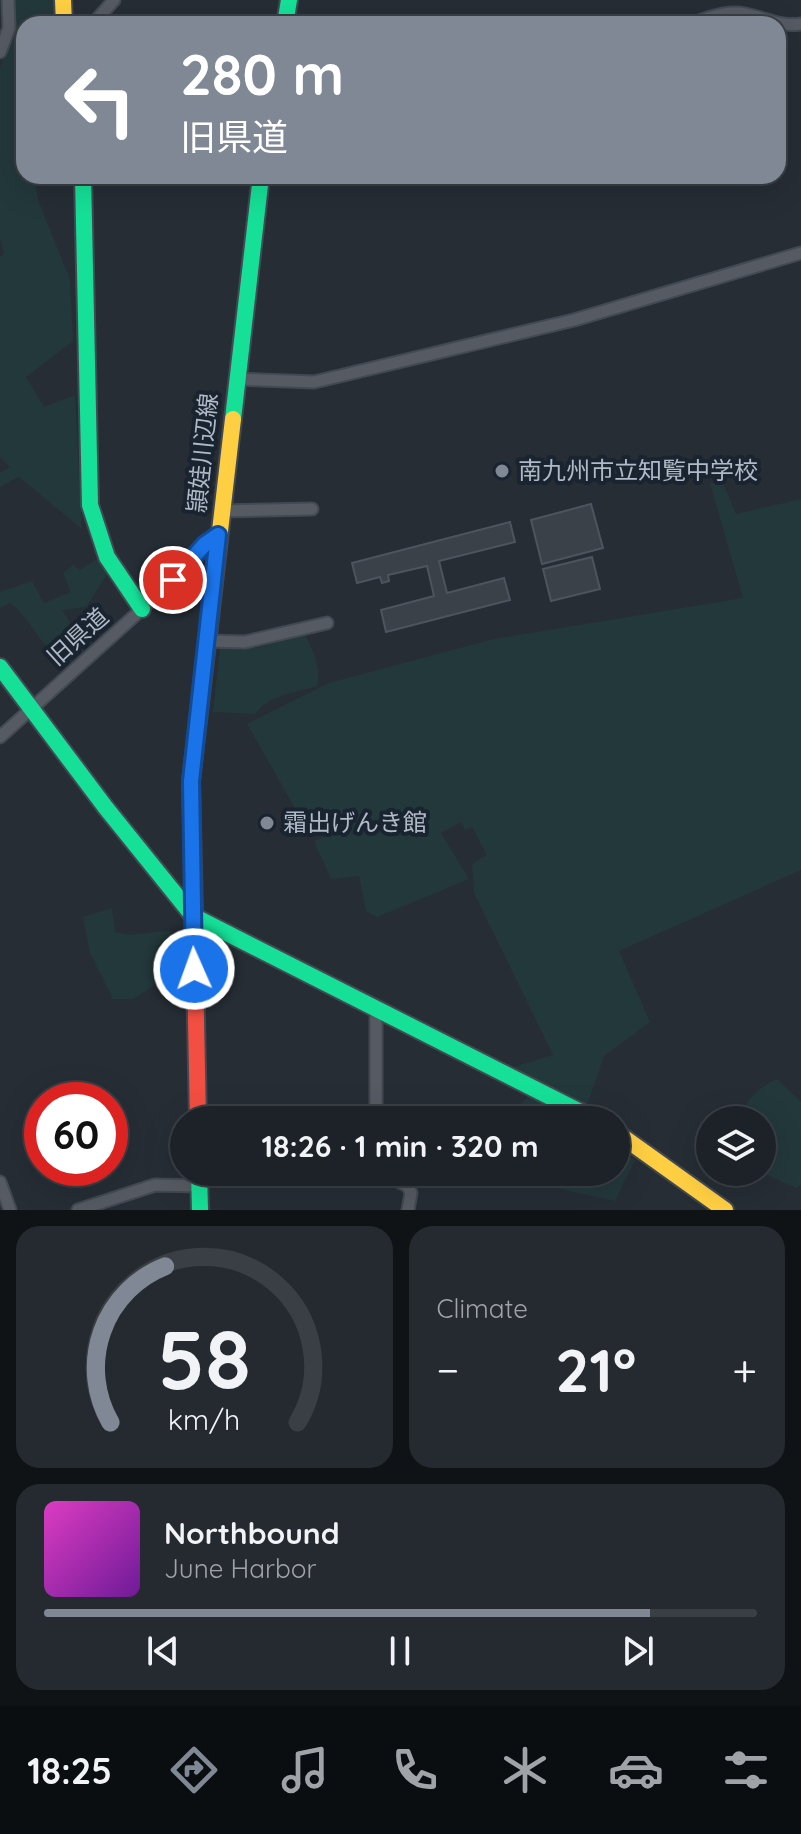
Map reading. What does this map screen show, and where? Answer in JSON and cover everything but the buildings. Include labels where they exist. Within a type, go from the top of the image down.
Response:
[{"type":"street","points":[[0,52],[9,28],[8,0]]},
{"type":"street","points":[[100,16],[114,0]]},
{"type":"street","points":[[716,16],[729,12],[754,16]]},
{"type":"street","points":[[83,184],[90,505],[107,557],[142,609]]},
{"type":"street","name":"頴娃川辺線","points":[[198,1106],[191,781],[260,184]]},
{"type":"street","points":[[236,379],[314,382],[574,320],[801,253]]},
{"type":"street","points":[[221,511],[312,509]]},
{"type":"street","name":"旧県道","points":[[0,737],[142,609],[205,544],[218,535]]},
{"type":"street","points":[[207,641],[245,642],[327,623]]},
{"type":"street","points":[[0,667],[115,820],[193,916],[568,1106]]},
{"type":"street","points":[[376,1011],[376,1106]]},
{"type":"street","points":[[630,1142],[725,1210]]},
{"type":"street","points":[[0,1182],[10,1210]]},
{"type":"street","points":[[78,1210],[170,1183]]},
{"type":"street","points":[[199,1186],[200,1210]]},
{"type":"street","points":[[408,1186],[411,1193],[408,1210]]},
{"type":"green space","points":[[13,0],[58,0],[59,16],[16,16],[16,184],[35,184],[38,200],[70,279],[73,341],[26,377],[44,407],[75,395],[82,529],[19,477],[0,487],[0,473],[10,467],[0,457],[0,257],[4,254],[0,238],[0,68],[10,41]]},
{"type":"green space","points":[[710,483],[723,483],[736,514],[801,499],[801,870],[619,951],[650,1022],[604,1056],[587,1106],[518,1106],[529,1096],[541,1100],[507,1069],[553,1055],[474,893],[472,864],[487,855],[472,827],[465,830],[461,822],[441,833],[469,879],[377,917],[366,911],[359,876],[331,879],[314,841],[329,835],[322,817],[304,824],[247,724],[329,683],[494,639],[743,598]]},
{"type":"green space","points":[[97,559],[108,573],[86,607],[62,610],[79,636],[84,652],[60,655],[42,641],[10,603],[0,608],[0,592],[32,581],[44,603],[71,592],[63,573],[73,565],[80,570]]},
{"type":"green space","points":[[305,634],[317,666],[317,686],[275,699],[255,714],[213,712],[220,648],[256,648]]},
{"type":"green space","points":[[112,908],[115,932],[171,931],[168,977],[133,999],[113,999],[90,953],[83,917]]},
{"type":"green space","points":[[777,1079],[801,1102],[801,1185],[796,1188],[776,1179],[776,1106],[746,1106],[763,1087]]},
{"type":"green space","points":[[547,1186],[622,1186],[615,1201]]},
{"type":"traffic: fast","points":[[286,16],[289,0]]},
{"type":"traffic: fast","points":[[83,184],[90,505],[107,557],[142,609]]},
{"type":"traffic: fast","points":[[233,419],[260,184]]},
{"type":"traffic: fast","points":[[0,667],[106,808],[193,916],[568,1106]]},
{"type":"traffic: fast","points":[[199,1186],[200,1210]]},
{"type":"traffic: slow","points":[[63,0],[64,16]]},
{"type":"traffic: slow","points":[[193,870],[191,781],[233,419]]},
{"type":"traffic: slow","points":[[630,1142],[725,1210]]},
{"type":"traffic: jam","points":[[193,870],[198,1106]]},
{"type":"place","name":"南九州市立知覧中学校","points":[[502,471]]},
{"type":"place","name":"霜出げんき館","points":[[267,823]]},
{"type":"route","points":[[173,580],[205,544],[218,535],[191,781],[194,969]]}]
